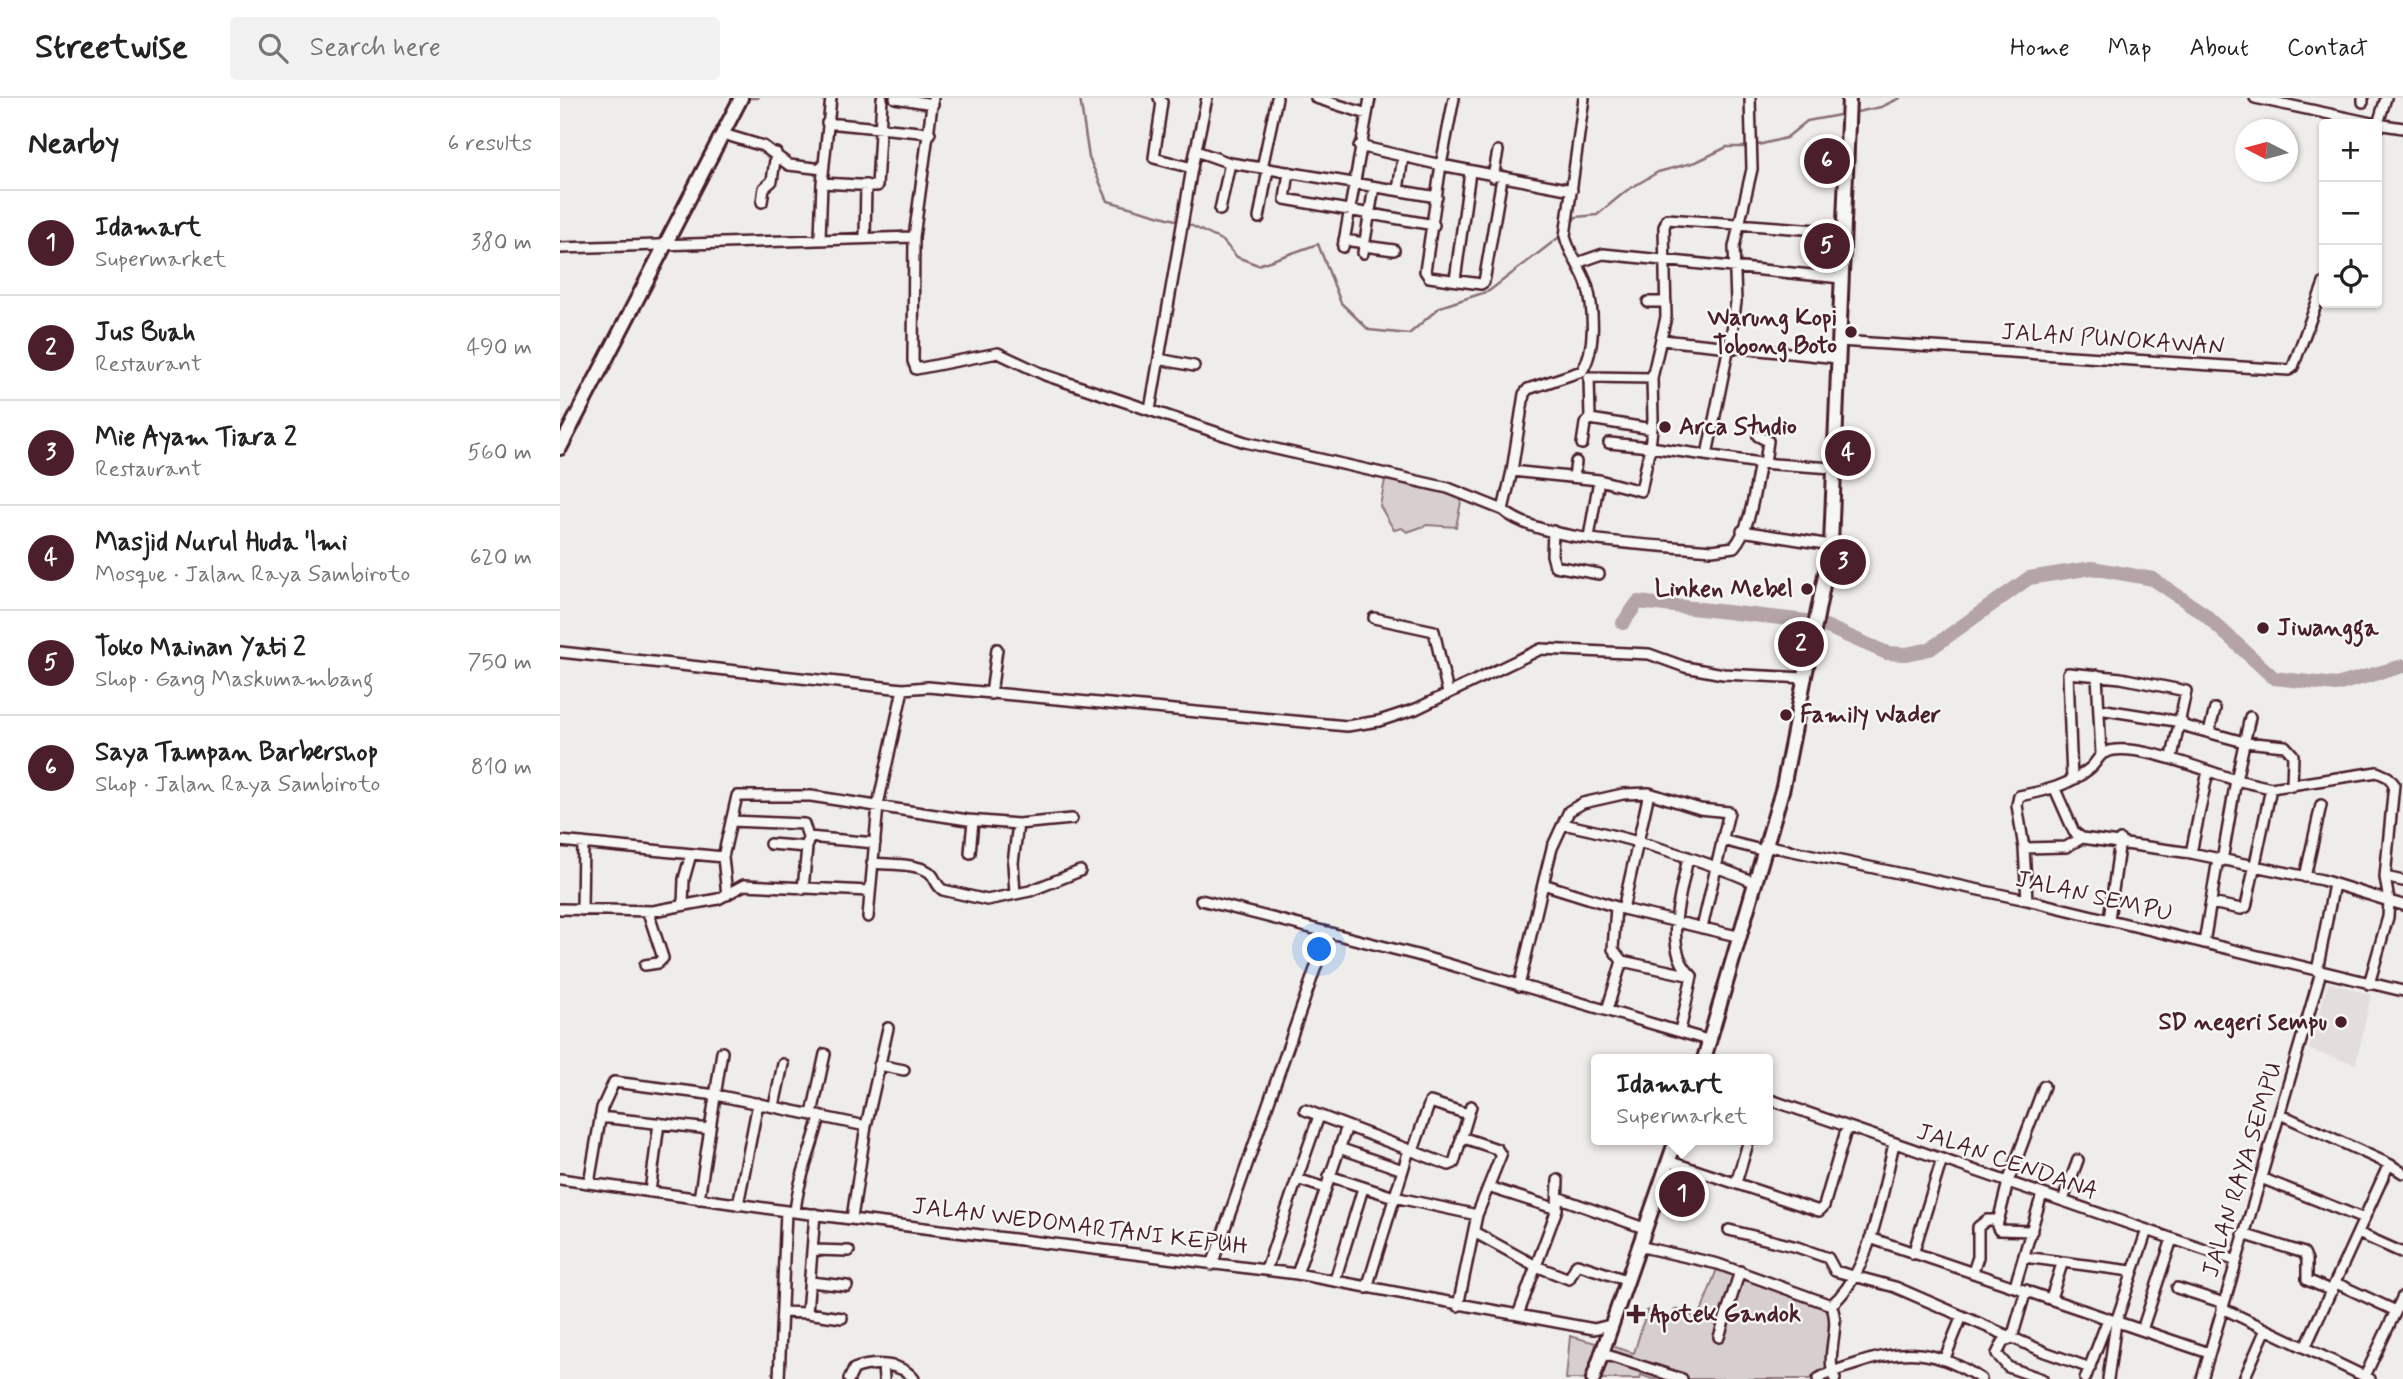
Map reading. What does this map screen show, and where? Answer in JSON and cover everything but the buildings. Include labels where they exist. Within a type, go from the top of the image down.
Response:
[{"type":"street","points":[[560,448],[741,98]]},
{"type":"street","points":[[820,238],[823,169],[831,98]]},
{"type":"street","points":[[822,183],[877,186],[882,98]]},
{"type":"street","points":[[895,98],[933,101],[914,237],[913,361],[916,369],[998,353],[1045,375],[1276,450],[1448,488],[1503,510],[1521,523],[1589,537],[1712,550],[1734,547],[1742,531],[1768,441],[1758,436]]},
{"type":"street","points":[[1159,98],[1162,102],[1154,158],[1192,168]]},
{"type":"street","points":[[1150,410],[1183,215],[1207,98]]},
{"type":"street","points":[[1259,218],[1277,98]]},
{"type":"street","points":[[1316,98],[1367,114]]},
{"type":"street","points":[[1370,98],[1359,146],[1344,243],[1394,250]]},
{"type":"street","points":[[1454,98],[1425,271],[1429,277],[1481,284],[1484,282],[1498,151]]},
{"type":"street","points":[[1584,98],[1565,236],[1569,253],[1587,285],[1592,335],[1584,375],[1590,419]]},
{"type":"street","points":[[1707,455],[1736,302],[1733,265],[1738,224],[1750,184],[1752,155],[1750,98]]},
{"type":"street","points":[[2255,98],[2350,119]]},
{"type":"street","points":[[2379,119],[2386,98]]},
{"type":"street","points":[[1706,1054],[1783,788],[1831,545],[1849,103]]},
{"type":"street","points":[[827,123],[930,133]]},
{"type":"street","points":[[2382,126],[2403,128]]},
{"type":"street","points":[[723,134],[763,145],[789,165],[823,169]]},
{"type":"street","points":[[1359,146],[1497,178],[1572,190]]},
{"type":"street","points":[[1196,151],[1230,163],[1437,197]]},
{"type":"street","points":[[762,202],[764,188],[772,181],[776,153]]},
{"type":"street","points":[[1398,190],[1403,157]]},
{"type":"street","points":[[1220,210],[1230,163]]},
{"type":"street","points":[[1289,172],[1285,199],[1434,225]]},
{"type":"street","points":[[1455,280],[1470,172]]},
{"type":"street","points":[[865,236],[866,186]]},
{"type":"street","points":[[1364,247],[1374,187]]},
{"type":"street","points":[[1512,471],[1599,480],[1641,491],[1652,429],[1652,378],[1662,340],[1665,302],[1664,227],[1667,219],[1845,232]]},
{"type":"street","points":[[560,248],[865,236],[914,237]]},
{"type":"street","points":[[1577,263],[1603,254],[1665,258],[1842,278]]},
{"type":"street","name":"JALAN PUNOKAWAN","points":[[1839,341],[2289,370],[2293,367],[2319,297]]},
{"type":"street","points":[[1648,302],[1665,302]]},
{"type":"street","points":[[1662,340],[1838,358]]},
{"type":"street","points":[[1158,359],[1194,366]]},
{"type":"street","points":[[1503,510],[1524,394],[1528,389],[1584,375],[1652,378]]},
{"type":"street","points":[[1590,419],[1652,429]]},
{"type":"street","points":[[1582,444],[1585,424],[1590,419]]},
{"type":"street","points":[[1609,443],[1762,463],[1833,467]]},
{"type":"street","points":[[1574,477],[1576,463]]},
{"type":"street","points":[[1589,537],[1599,480]]},
{"type":"street","points":[[1553,531],[1552,555],[1555,566],[1599,574]]},
{"type":"street","points":[[1742,531],[1831,545]]},
{"type":"street","points":[[1374,618],[1434,631],[1448,693]]},
{"type":"street","points":[[991,694],[997,649]]},
{"type":"street","points":[[560,652],[903,689],[928,687],[1347,726],[1379,721],[1416,709],[1541,649],[1649,654],[1685,667],[1723,674],[1806,678]]},
{"type":"street","points":[[2072,780],[2067,674],[2097,675],[2184,689],[2186,697],[2182,723],[2172,757]]},
{"type":"street","points":[[2026,900],[2024,848],[2017,805],[2019,796],[2055,789],[2093,766],[2101,754],[2097,675]]},
{"type":"street","points":[[868,916],[878,805],[903,689]]},
{"type":"street","points":[[2099,709],[2182,723],[2244,742],[2285,746],[2291,751],[2292,786]]},
{"type":"street","points":[[2209,733],[2214,709]]},
{"type":"street","points":[[2204,943],[2250,717]]},
{"type":"street","points":[[2101,754],[2134,751],[2172,757],[2236,780],[2272,788],[2378,772],[2394,784],[2399,802],[2385,877],[2389,901],[2388,917],[2369,984]]},
{"type":"street","points":[[2191,853],[2207,771]]},
{"type":"street","points":[[2211,902],[2244,909],[2256,867],[2272,788]]},
{"type":"street","points":[[2055,789],[2074,832],[2082,838]]},
{"type":"street","points":[[1649,793],[1640,841],[1619,908],[1613,949],[1622,961],[1692,976]]},
{"type":"street","points":[[1518,986],[1552,848],[1569,811],[1583,803],[1623,794],[1649,793],[1700,808],[1729,812],[1702,928]]},
{"type":"street","points":[[727,895],[723,857],[737,796],[811,796],[973,821],[1018,824],[1072,819]]},
{"type":"street","points":[[2305,877],[2321,805]]},
{"type":"street","points":[[731,821],[802,823],[807,842],[803,889]]},
{"type":"street","points":[[970,853],[973,821]]},
{"type":"street","points":[[1015,894],[1013,863],[1018,824]]},
{"type":"street","points":[[1563,824],[1640,841],[1716,866],[1756,883]]},
{"type":"street","points":[[2024,848],[2066,847],[2082,838],[2120,840],[2305,877],[2403,905]]},
{"type":"street","name":"JALAN SEMPU","points":[[1722,839],[2026,900],[2403,991]]},
{"type":"street","points":[[2109,919],[2120,840]]},
{"type":"street","points":[[560,841],[723,857]]},
{"type":"street","points":[[582,909],[583,843]]},
{"type":"street","points":[[770,844],[874,843]]},
{"type":"street","points":[[683,905],[684,879],[691,854]]},
{"type":"street","points":[[1688,858],[1676,922],[1675,944],[1684,968],[1692,976]]},
{"type":"street","points":[[872,863],[921,869],[932,876],[943,890],[983,900],[1015,894],[1080,871]]},
{"type":"street","points":[[2385,877],[2403,881]]},
{"type":"street","points":[[1543,884],[1619,908],[1741,937]]},
{"type":"street","name":"JALAN RAYA SEMPU","points":[[2202,1379],[2234,1260],[2280,1114],[2319,972],[2334,884]]},
{"type":"street","points":[[560,909],[648,912],[727,895],[744,885],[869,891]]},
{"type":"street","points":[[1201,900],[1328,932],[1711,1041]]},
{"type":"street","points":[[645,965],[658,963],[663,958],[648,912]]},
{"type":"street","points":[[1212,1265],[1328,932]]},
{"type":"street","points":[[1607,1010],[1622,961]]},
{"type":"street","points":[[1680,1031],[1692,976]]},
{"type":"street","points":[[852,1218],[866,1126],[888,1028]]},
{"type":"street","points":[[698,1199],[722,1052]]},
{"type":"street","points":[[779,1379],[790,1212],[810,1157],[825,1054]]},
{"type":"street","points":[[774,1105],[783,1064]]},
{"type":"street","points":[[879,1065],[904,1070]]},
{"type":"street","points":[[589,1183],[600,1117],[609,1087],[614,1082],[774,1105],[866,1126]]},
{"type":"street","points":[[2032,1231],[1999,1230],[1998,1220],[2008,1182],[2044,1086]]},
{"type":"street","name":"JALAN CENDANA","points":[[1773,1101],[2234,1260]]},
{"type":"street","points":[[1305,1110],[1411,1151],[1452,1164],[1470,1110],[1430,1102],[1411,1151],[1403,1170],[1367,1287]]},
{"type":"street","points":[[738,1205],[758,1103]]},
{"type":"street","points":[[2280,1114],[2403,1173]]},
{"type":"street","points":[[1266,1270],[1319,1115]]},
{"type":"street","points":[[600,1117],[710,1129]]},
{"type":"street","points":[[650,1192],[659,1123]]},
{"type":"street","points":[[1297,1274],[1347,1126]]},
{"type":"street","points":[[1668,1161],[1816,1210],[1822,1209],[1847,1127]]},
{"type":"street","points":[[1458,1306],[1477,1215],[1500,1152],[1461,1137]]},
{"type":"street","points":[[1832,1305],[1844,1294],[1870,1238],[1894,1144]]},
{"type":"street","points":[[1593,1379],[1674,1145]]},
{"type":"street","points":[[1736,1183],[1747,1145]]},
{"type":"street","points":[[1339,1148],[1403,1170]]},
{"type":"street","points":[[1913,1254],[1942,1159]]},
{"type":"street","points":[[2063,1200],[2078,1160]]},
{"type":"street","points":[[2305,1348],[2389,1164]]},
{"type":"street","points":[[1329,1177],[1394,1198],[1477,1215]]},
{"type":"street","points":[[2260,1178],[2364,1219]]},
{"type":"street","name":"JALAN WEDOMARTANI KEPUH","points":[[560,1179],[790,1212],[1297,1274],[1458,1306],[1594,1329],[1610,1325]]},
{"type":"street","points":[[1297,1179],[1325,1188]]},
{"type":"street","points":[[1518,1315],[1557,1209],[1560,1198],[1558,1180]]},
{"type":"street","points":[[1488,1187],[1557,1209]]},
{"type":"street","points":[[1335,1280],[1363,1188]]},
{"type":"street","points":[[2015,1286],[2042,1194]]},
{"type":"street","points":[[1560,1198],[1644,1228]]},
{"type":"street","points":[[807,1313],[815,1214]]},
{"type":"street","points":[[1973,1272],[1978,1257],[1978,1227],[1987,1220],[1998,1220]]},
{"type":"street","points":[[1729,1230],[1809,1250],[1828,1258],[1835,1272],[1895,1287],[2012,1338],[2090,1368]]},
{"type":"street","points":[[2085,1379],[2112,1320],[2147,1230]]},
{"type":"street","points":[[1474,1232],[1536,1266],[1569,1279],[1577,1264],[1626,1280]]},
{"type":"street","points":[[2357,1233],[2403,1254]]},
{"type":"street","points":[[2243,1234],[2304,1253],[2308,1280],[2396,1311]]},
{"type":"street","points":[[1870,1238],[2209,1353]]},
{"type":"street","points":[[2143,1330],[2172,1239]]},
{"type":"street","points":[[1638,1246],[1740,1271],[1832,1305]]},
{"type":"street","points":[[813,1250],[849,1251]]},
{"type":"street","points":[[2024,1257],[2131,1271]]},
{"type":"street","points":[[2051,1298],[2062,1264]]},
{"type":"street","points":[[1719,1337],[1740,1271]]},
{"type":"street","points":[[810,1282],[847,1286]]},
{"type":"street","points":[[2178,1288],[2223,1306],[2367,1378],[2403,1296]]},
{"type":"street","points":[[2026,1290],[2012,1338],[2000,1346],[1999,1359],[2008,1367],[2042,1379]]},
{"type":"street","points":[[1832,1305],[1835,1318],[1833,1376]]},
{"type":"street","points":[[782,1312],[842,1318]]},
{"type":"street","points":[[1945,1358],[1962,1316]]},
{"type":"street","points":[[2108,1379],[2112,1320]]},
{"type":"street","points":[[1594,1329],[1602,1347],[1682,1379]]},
{"type":"street","points":[[2244,1379],[2266,1329]]},
{"type":"street","points":[[1818,1379],[1833,1376],[1889,1353],[1945,1358],[1981,1379]]},
{"type":"street","points":[[849,1379],[854,1369],[883,1365],[902,1368],[914,1379]]},
{"type":"street","points":[[883,1365],[884,1379]]},
{"type":"shaded area","points":[[1385,480],[1462,497],[1456,527],[1427,525],[1407,532],[1402,528],[1394,530],[1380,506]]},
{"type":"shaded area","name":"SD negeri sempu","points":[[2328,982],[2371,995],[2356,1064],[2309,1050]]},
{"type":"shaded area","points":[[1718,1266],[1831,1305],[1842,1320],[1830,1369],[1833,1379],[1652,1379],[1641,1375],[1640,1379],[1598,1379],[1605,1344],[1634,1353],[1647,1310],[1671,1320],[1675,1309],[1699,1318]]},
{"type":"shaded area","points":[[1570,1336],[1596,1343],[1598,1354],[1591,1379],[1566,1379]]},
{"type":"waterway","points":[[746,98],[758,98]]},
{"type":"waterway","points":[[1080,98],[1089,158],[1108,201],[1179,221]]},
{"type":"waterway","points":[[1852,113],[1881,107],[1900,98]]},
{"type":"waterway","points":[[1754,146],[1786,138],[1807,121],[1845,114]]},
{"type":"waterway","points":[[1570,224],[1576,217],[1597,215],[1626,191],[1658,172],[1696,162],[1727,147],[1748,147]]},
{"type":"waterway","points":[[1186,223],[1223,241],[1237,257],[1258,265],[1318,244],[1341,303],[1369,330],[1409,334],[1440,307],[1489,291],[1562,235]]},
{"type":"waterway","points":[[1623,623],[1638,602],[1816,622],[1887,653],[1906,654],[1930,649],[2029,578],[2092,568],[2153,579],[2203,613],[2274,678],[2336,685],[2403,666]]},
{"type":"place","name":"Saya Tampan Barbershop","points":[[1827,161]]},
{"type":"place","name":"Toko Mainan Yati 2","points":[[1827,246]]},
{"type":"place","name":"Warung Kopi Tobong Boto","points":[[1851,332]]},
{"type":"place","name":"Arca Studio","points":[[1665,427]]},
{"type":"place","name":"Masjid Nurul Huda 'lmi","points":[[1848,453]]},
{"type":"place","name":"Mie Ayam Tiara 2","points":[[1843,562]]},
{"type":"place","name":"Linken Mebel","points":[[1807,589]]},
{"type":"place","name":"Jiwangga","points":[[2263,628]]},
{"type":"place","name":"Jus Buah","points":[[1801,644]]},
{"type":"place","name":"Family Wader","points":[[1786,715]]},
{"type":"place","name":"SD negeri sempu","points":[[2341,1022]]},
{"type":"place","name":"Idamart","points":[[1682,1194]]},
{"type":"place","name":"Apotek Gandok","points":[[1636,1314]]}]
